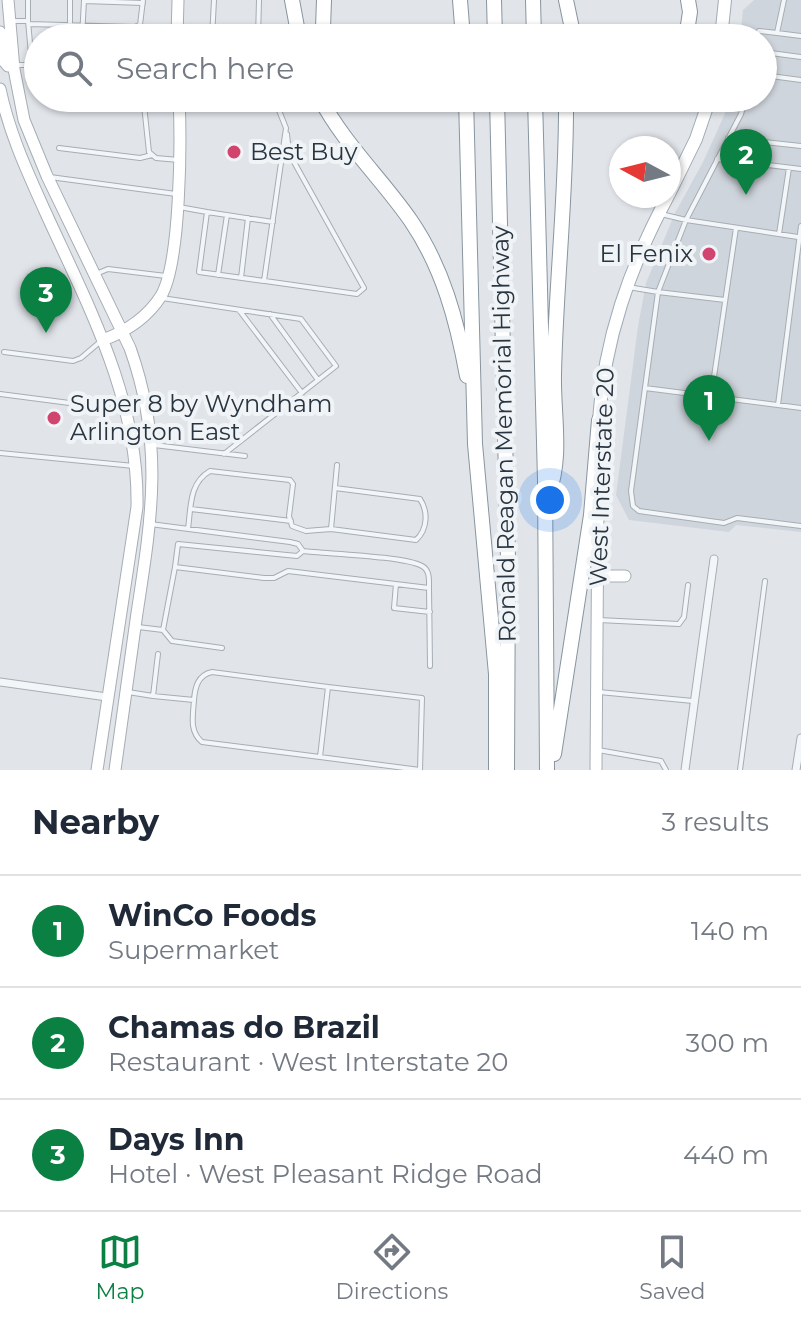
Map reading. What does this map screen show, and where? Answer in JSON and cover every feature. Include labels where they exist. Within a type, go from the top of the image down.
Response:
[{"type":"highway","points":[[323,24],[321,9],[324,0]]},
{"type":"highway","points":[[494,0],[495,24]]},
{"type":"highway","points":[[533,0],[534,24]]},
{"type":"highway","points":[[565,0],[565,24]]},
{"type":"highway","points":[[565,0],[571,24]]},
{"type":"highway","points":[[688,0],[688,24]]},
{"type":"highway","points":[[292,1],[296,24]]},
{"type":"highway","points":[[455,24],[460,2]]},
{"type":"highway","points":[[460,2],[462,24]]},
{"type":"highway","points":[[329,112],[352,148],[413,225],[437,268],[454,311],[475,444],[496,674],[496,770]]},
{"type":"highway","points":[[466,112],[475,444]]},
{"type":"highway","name":"Ronald Reagan Memorial Highway","points":[[497,112],[508,560],[507,770]]},
{"type":"highway","name":"Ronald Reagan Memorial Highway","points":[[535,112],[549,770]]},
{"type":"highway","points":[[545,503],[556,475],[554,374],[566,175],[566,112]]},
{"type":"highway","points":[[549,770],[590,524],[599,420]]},
{"type":"main road","points":[[722,24],[725,0]]},
{"type":"main road","name":"West Interstate 20","points":[[681,169],[705,112]]},
{"type":"main road","name":"West Interstate 20","points":[[599,420],[601,384],[608,347],[626,286],[662,208]]},
{"type":"street","points":[[8,0],[13,65],[24,120],[140,377],[152,445],[151,524],[115,770]]},
{"type":"street","points":[[177,24],[178,0]]},
{"type":"street","points":[[0,32],[3,60],[8,66],[13,65]]},
{"type":"street","points":[[0,89],[14,144],[116,371],[131,424],[136,466],[135,522],[97,770]]},
{"type":"street","points":[[103,340],[139,322],[160,298],[168,277],[177,200],[180,112]]},
{"type":"street","name":"West Interstate 20","points":[[596,770],[599,420]]},
{"type":"street","points":[[685,770],[714,559]]},
{"type":"street","points":[[597,576],[625,576]]},
{"type":"street","points":[[0,682],[107,697]]},
{"type":"street","points":[[796,770],[801,738]]},
{"type":"lane","points":[[28,0],[28,22]]},
{"type":"lane","points":[[70,24],[71,0]]},
{"type":"lane","points":[[213,24],[214,0]]},
{"type":"lane","points":[[258,24],[259,0]]},
{"type":"lane","points":[[784,0],[777,33],[801,36]]},
{"type":"lane","points":[[83,24],[84,1],[143,2],[140,24]]},
{"type":"lane","points":[[9,21],[56,24]]},
{"type":"lane","points":[[777,54],[801,57]]},
{"type":"lane","points":[[13,65],[24,66]]},
{"type":"lane","points":[[777,77],[801,80]]},
{"type":"lane","points":[[145,112],[149,152],[156,158],[179,160]]},
{"type":"lane","points":[[207,212],[199,272],[357,294],[364,288],[289,153],[286,128],[280,112]]},
{"type":"lane","points":[[740,112],[686,220],[658,292],[631,491],[633,506],[639,511],[724,523],[737,518],[801,526]]},
{"type":"lane","points":[[264,281],[286,128]]},
{"type":"lane","points":[[728,138],[801,146]]},
{"type":"lane","points":[[59,148],[140,158],[152,155]]},
{"type":"lane","points":[[717,159],[801,169]]},
{"type":"lane","points":[[779,234],[789,168]]},
{"type":"lane","points":[[47,176],[177,200],[207,212],[273,222]]},
{"type":"lane","points":[[659,213],[800,237]]},
{"type":"lane","points":[[218,275],[227,215]]},
{"type":"lane","points":[[241,278],[248,218]]},
{"type":"lane","points":[[778,405],[801,226]]},
{"type":"lane","points":[[711,397],[736,228]]},
{"type":"lane","points":[[94,275],[108,269],[168,277]]},
{"type":"lane","points":[[626,286],[725,300]]},
{"type":"lane","points":[[160,298],[301,319],[336,366],[224,454]]},
{"type":"lane","points":[[239,310],[302,393]]},
{"type":"lane","points":[[269,314],[318,380]]},
{"type":"lane","points":[[4,352],[73,361],[103,340]]},
{"type":"lane","points":[[645,388],[801,408]]},
{"type":"lane","points":[[0,394],[85,405],[91,403]]},
{"type":"lane","points":[[108,404],[124,400]]},
{"type":"lane","points":[[152,445],[245,456]]},
{"type":"lane","points":[[0,453],[136,466]]},
{"type":"lane","points":[[331,529],[337,465]]},
{"type":"lane","points":[[188,529],[194,485],[210,471],[290,480],[293,484],[292,526],[306,531],[331,529],[416,540],[424,529],[426,508],[420,499],[335,488]]},
{"type":"lane","points":[[191,509],[291,521]]},
{"type":"lane","points":[[135,522],[290,542],[298,544],[303,551]]},
{"type":"lane","points":[[163,630],[178,544],[297,556],[303,551],[403,561],[423,566],[429,573],[430,666]]},
{"type":"lane","points":[[175,567],[264,578],[274,578],[288,571],[429,588]]},
{"type":"lane","points":[[740,770],[765,581]]},
{"type":"lane","points":[[396,584],[394,608],[430,612]]},
{"type":"lane","points":[[597,620],[679,624],[684,617],[688,585]]},
{"type":"lane","points":[[135,626],[163,630],[172,641],[222,648]]},
{"type":"lane","points":[[153,696],[158,654]]},
{"type":"lane","points":[[212,672],[328,687],[422,698],[420,770],[202,742],[194,734],[194,700],[203,675],[212,672]]},
{"type":"lane","points":[[320,757],[328,687]]},
{"type":"lane","points":[[126,692],[194,700]]},
{"type":"lane","points":[[596,692],[694,701]]},
{"type":"lane","points":[[596,750],[661,761],[666,770]]},
{"type":"shaded area","points":[[754,0],[801,0],[801,532],[736,525],[729,532],[629,520],[616,495],[646,283],[675,213],[681,208],[681,202],[726,112],[777,112],[777,24],[742,24],[743,10]]},
{"type":"place","name":"Best Buy","points":[[234,152]]},
{"type":"place","name":"Chamas do Brazil","points":[[746,195]]},
{"type":"place","name":"El Fenix","points":[[709,254]]},
{"type":"place","name":"Days Inn","points":[[46,333]]},
{"type":"place","name":"Super 8 by Wyndham Arlington East","points":[[54,418]]},
{"type":"place","name":"WinCo Foods","points":[[709,441]]}]
